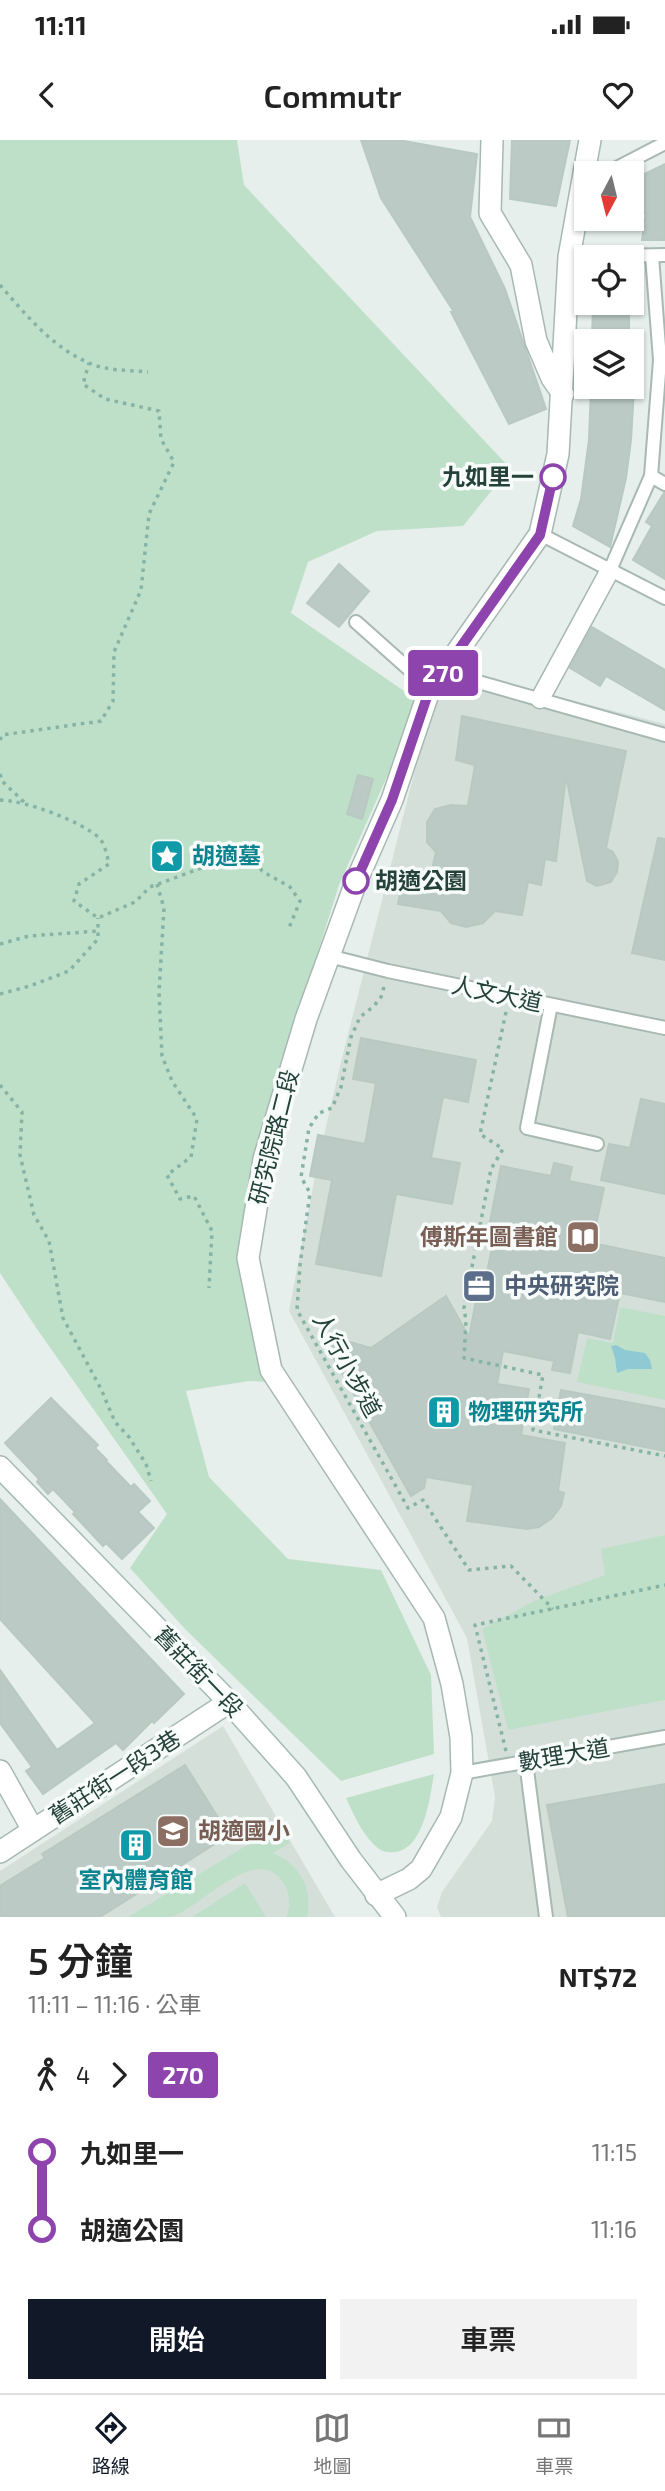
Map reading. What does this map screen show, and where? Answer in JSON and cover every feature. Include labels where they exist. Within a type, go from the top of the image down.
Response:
[{"type":"street","points":[[492,140],[490,213],[521,265],[536,341],[552,378],[563,394]]},
{"type":"street","name":"研究院路二段","points":[[587,161],[590,140]]},
{"type":"street","name":"研究院路二段","points":[[376,1895],[409,1879],[421,1869],[451,1817],[462,1773],[461,1737],[452,1684],[434,1618],[271,1370],[248,1258],[264,1159],[306,1019],[356,882],[392,800],[437,680],[540,534],[558,454],[569,257],[574,231]]},
{"type":"street","points":[[540,699],[610,570]]},
{"type":"street","name":"舊莊街一段","points":[[0,1466],[229,1702],[296,1777],[376,1895]]},
{"type":"street","name":"舊莊街一段3巷","points":[[0,1852],[229,1702]]},
{"type":"street","points":[[0,1771],[33,1830]]},
{"type":"street","points":[[376,1895],[379,1917]]},
{"type":"street","points":[[376,1895],[395,1917]]},
{"type":"lane","points":[[630,161],[665,143]]},
{"type":"lane","points":[[569,257],[658,256],[663,361],[651,476],[610,570]]},
{"type":"lane","points":[[651,476],[665,484]]},
{"type":"lane","points":[[540,534],[665,598]]},
{"type":"lane","points":[[356,622],[437,680],[540,699],[665,735]]},
{"type":"lane","name":"人文大道","points":[[329,956],[387,971],[665,1028]]},
{"type":"lane","points":[[551,1005],[527,1128],[597,1144]]},
{"type":"lane","name":"數理大道","points":[[462,1773],[665,1737]]},
{"type":"lane","points":[[526,1762],[546,1917]]},
{"type":"path","points":[[0,285],[46,336],[89,363],[108,369],[148,372]]},
{"type":"path","points":[[0,740],[2,735],[101,721],[113,701],[114,652],[141,590],[149,514],[174,462],[161,439],[159,411],[105,399],[83,384],[89,363]]},
{"type":"path","points":[[0,774],[2,781],[27,806]]},
{"type":"path","points":[[0,800],[76,822],[101,839],[109,864],[79,884],[74,901],[98,918]]},
{"type":"path","points":[[98,918],[135,902],[150,887],[250,850],[262,871],[290,887],[300,901],[289,928]]},
{"type":"path","points":[[157,884],[164,908],[159,992],[162,1056],[172,1080],[197,1119],[191,1157],[167,1175],[180,1199],[194,1196],[212,1231],[209,1288]]},
{"type":"path","points":[[0,994],[69,971],[98,939],[98,918]]},
{"type":"path","points":[[0,944],[29,936],[98,931]]},
{"type":"path","name":"人行小步道","points":[[387,971],[381,997],[360,1017],[351,1037],[341,1087],[332,1108],[319,1113],[309,1128],[301,1177],[310,1193],[297,1310],[408,1508],[423,1500],[469,1570],[511,1566],[553,1609]]},
{"type":"path","points":[[507,1009],[480,1134],[503,1149],[491,1169],[464,1308],[464,1358],[543,1375],[533,1430],[665,1456]]},
{"type":"path","points":[[0,1085],[22,1112],[20,1155],[34,1215],[49,1241],[63,1318],[101,1389],[115,1422],[129,1437],[146,1464],[151,1481]]},
{"type":"path","points":[[510,1765],[475,1625],[665,1585]]},
{"type":"shaded area","name":"中央研究院","points":[[441,667],[665,724],[665,1917],[441,1917],[437,1907],[442,1892],[492,1821],[495,1797],[467,1638],[289,1311],[317,1166],[340,1066]]},
{"type":"shaded area","name":"胡適國小","points":[[223,1726],[335,1917],[0,1917],[0,1871]]},
{"type":"green space","points":[[0,140],[237,140],[244,185],[510,468],[463,526],[377,531],[308,562],[291,613],[420,702],[339,885],[255,1151],[238,1255],[269,1382],[249,1381],[186,1391],[209,1477],[288,1559],[381,1570],[431,1675],[434,1754],[341,1781],[185,1629],[130,1568],[167,1514],[0,1273]]},
{"type":"green space","points":[[620,1307],[665,1316],[665,1400],[577,1382],[587,1338],[613,1343]]},
{"type":"green space","points":[[665,1535],[665,1700],[508,1730],[482,1629],[534,1601],[605,1575],[601,1549]]},
{"type":"green space","points":[[434,1774],[425,1818],[415,1838],[400,1851],[379,1849],[364,1832],[346,1798]]},
{"type":"green space","points":[[279,1826],[290,1843],[273,1853],[290,1864],[302,1879],[308,1897],[307,1917],[286,1917],[289,1904],[287,1890],[276,1875],[263,1869],[231,1879],[172,1917],[128,1917]]},
{"type":"green space","points":[[245,1883],[266,1917],[192,1917]]},
{"type":"water","points":[[616,1345],[625,1350],[645,1353],[652,1369],[628,1369],[617,1373],[611,1346]]},
{"type":"building","points":[[361,140],[398,140],[477,154],[470,217],[505,289],[546,409],[509,424],[451,312],[454,312],[381,198]]},
{"type":"building","points":[[512,140],[570,140],[556,206],[510,199]]},
{"type":"building","points":[[665,164],[665,240],[642,240],[646,213],[644,214],[644,174]]},
{"type":"building","points":[[593,315],[629,315],[629,329],[592,329]]},
{"type":"building","points":[[591,399],[633,399],[626,478],[610,547],[573,526],[581,499],[589,440]]},
{"type":"building","points":[[664,493],[665,579],[633,560],[652,526],[646,522]]},
{"type":"building","points":[[339,564],[369,591],[339,627],[307,603]]},
{"type":"building","points":[[592,627],[665,670],[665,710],[606,676],[600,686],[570,668]]},
{"type":"building","points":[[462,716],[626,751],[606,848],[613,852],[618,862],[617,872],[611,882],[597,886],[587,881],[566,776],[556,861],[545,859],[541,885],[528,882],[522,915],[495,911],[483,923],[466,927],[451,923],[441,911],[398,904],[405,869],[431,874],[436,852],[427,842],[427,822],[435,809],[451,805],[468,806],[475,765],[456,760]]},
{"type":"building","points":[[358,775],[373,779],[362,819],[347,814]]},
{"type":"building","points":[[658,838],[665,839],[665,960],[632,953]]},
{"type":"building","points":[[361,1038],[476,1060],[468,1102],[443,1097],[431,1158],[460,1163],[452,1204],[396,1194],[381,1276],[316,1264],[332,1180],[310,1176],[318,1135],[365,1144],[376,1083],[353,1079]]},
{"type":"building","points":[[641,1099],[665,1104],[665,1194],[601,1180],[609,1144],[630,1148]]},
{"type":"building","points":[[554,1163],[572,1167],[569,1181],[604,1188],[592,1243],[665,1258],[665,1302],[620,1293],[610,1339],[578,1332],[570,1373],[552,1370],[554,1361],[503,1351],[497,1384],[529,1389],[521,1435],[565,1443],[558,1491],[564,1493],[561,1506],[552,1518],[539,1527],[527,1529],[467,1521],[473,1485],[426,1477],[424,1488],[411,1496],[328,1344],[336,1343],[336,1338],[371,1348],[446,1296],[469,1337],[477,1296],[482,1297],[497,1223],[490,1222],[501,1166],[551,1176]]},
{"type":"building","points":[[561,1390],[665,1409],[665,1451],[554,1429]]},
{"type":"building","points":[[51,1398],[98,1445],[95,1448],[106,1461],[131,1487],[134,1484],[150,1501],[138,1512],[154,1528],[122,1559],[106,1543],[103,1546],[53,1489],[48,1494],[37,1482],[39,1479],[5,1443]]},
{"type":"building","points":[[0,1499],[184,1694],[123,1750],[116,1743],[43,1794],[26,1771],[32,1767],[0,1723],[0,1670],[57,1750],[95,1723],[0,1619]]},
{"type":"building","name":"室內體育館","points":[[185,1765],[229,1835],[100,1917],[0,1917],[0,1886],[45,1858],[42,1854]]},
{"type":"building","points":[[665,1784],[665,1917],[568,1917],[547,1805]]},
{"type":"bus line","name":"270","points":[[356,881],[392,800],[430,688],[540,535],[553,477]]},
{"type":"place","name":"九如里一","points":[[553,477]]},
{"type":"place","name":"胡適墓","points":[[167,856]]},
{"type":"place","name":"胡適公園","points":[[356,881]]},
{"type":"place","name":"傅斯年圖書館","points":[[583,1237]]},
{"type":"place","name":"中央研究院","points":[[479,1286]]},
{"type":"place","name":"物理研究所","points":[[444,1412]]},
{"type":"place","name":"胡適國小","points":[[173,1831]]},
{"type":"place","name":"室內體育館","points":[[136,1845]]}]
